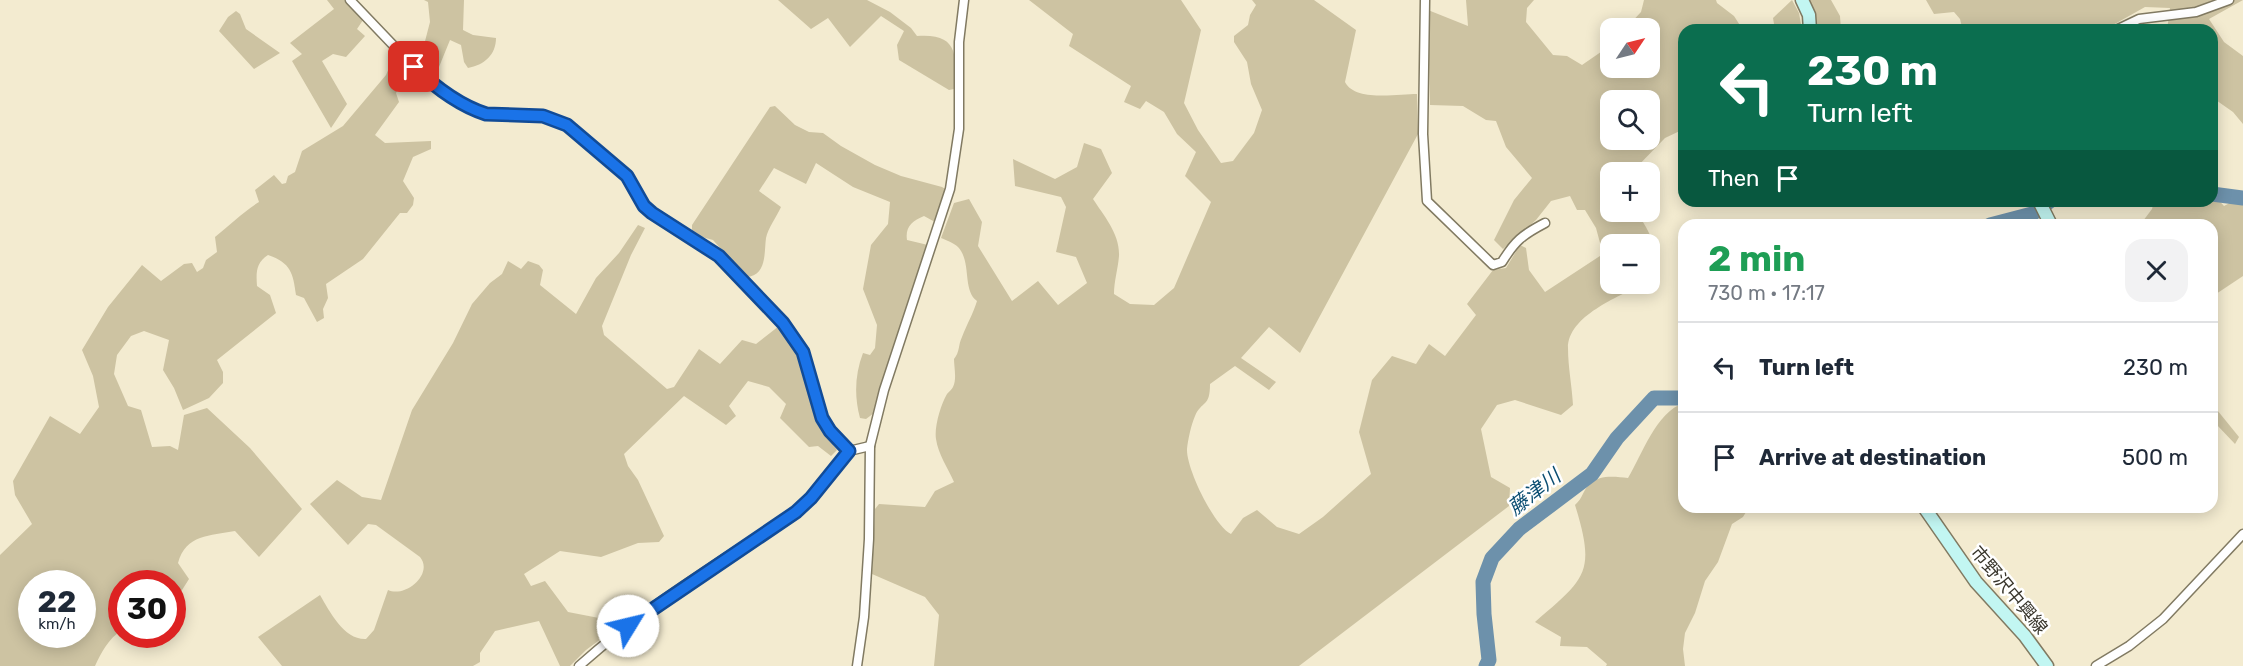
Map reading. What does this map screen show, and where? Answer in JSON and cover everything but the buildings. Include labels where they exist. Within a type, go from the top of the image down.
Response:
[{"type":"main road","points":[[1802,0],[1809,15],[1810,24]]},
{"type":"main road","name":"市野沢中興線","points":[[1928,513],[1976,582],[2025,636],[2047,666]]},
{"type":"street","points":[[350,0],[414,67],[451,98],[486,114],[543,116],[560,121],[627,176],[644,206],[652,213],[719,256],[792,335],[803,352],[822,418],[830,431],[849,451]]},
{"type":"street","points":[[857,666],[864,618],[869,539],[870,446],[884,390],[950,189],[959,129],[959,42],[964,0]]},
{"type":"street","points":[[1425,0],[1423,134],[1427,201],[1493,264],[1502,262],[1510,248],[1521,236],[1545,223]]},
{"type":"street","points":[[2128,24],[2139,19],[2196,12],[2229,0]]},
{"type":"street","points":[[579,666],[608,640],[647,612],[796,512],[811,498],[849,451],[870,446]]},
{"type":"street","points":[[2096,666],[2129,646],[2163,619],[2242,539]]},
{"type":"shaded area","points":[[327,0],[345,0],[363,20],[357,29],[365,36],[346,57],[333,54],[322,61],[347,104],[331,128],[292,61],[302,54],[290,43],[334,9]]},
{"type":"shaded area","points":[[424,0],[464,0],[463,30],[473,35],[496,38],[494,49],[488,58],[468,68],[464,62],[461,45],[450,40],[439,67],[432,71],[425,66],[424,45],[430,22],[428,2]]},
{"type":"shaded area","points":[[778,0],[867,0],[890,12],[911,28],[917,36],[941,38],[948,43],[955,57],[954,89],[949,90],[899,60],[897,45],[904,31],[881,16],[850,47],[828,18],[811,29]]},
{"type":"shaded area","points":[[1029,0],[1181,0],[1201,30],[1184,103],[1198,130],[1221,163],[1233,161],[1254,133],[1262,110],[1251,84],[1247,62],[1234,42],[1234,36],[1248,25],[1250,15],[1256,5],[1252,0],[1314,0],[1356,30],[1345,82],[1350,88],[1367,95],[1378,96],[1417,94],[1418,134],[1300,353],[1269,327],[1241,358],[1276,382],[1269,390],[1235,366],[1210,384],[1209,397],[1194,420],[1187,449],[1191,469],[1209,509],[1224,529],[1231,534],[1243,518],[1257,510],[1277,527],[1299,534],[1323,517],[1371,474],[1359,432],[1372,380],[1392,356],[1416,364],[1429,344],[1445,356],[1476,315],[1467,304],[1493,270],[1506,268],[1520,245],[1526,248],[1529,270],[1545,292],[1600,256],[1600,294],[1624,294],[1585,317],[1570,337],[1568,355],[1573,405],[1561,415],[1515,400],[1497,405],[1481,429],[1491,477],[1510,488],[1509,506],[1299,666],[934,666],[939,615],[925,597],[872,574],[875,509],[879,504],[925,507],[935,491],[954,482],[939,450],[936,428],[942,404],[953,388],[954,359],[977,301],[970,290],[962,253],[956,246],[941,238],[954,203],[969,199],[982,222],[978,246],[1012,301],[1038,281],[1058,305],[1087,283],[1076,257],[1056,252],[1066,207],[1061,197],[1015,186],[1013,159],[1055,179],[1077,167],[1084,143],[1101,149],[1112,173],[1093,199],[1110,226],[1119,248],[1114,294],[1130,304],[1154,305],[1174,288],[1211,202],[1185,176],[1196,152],[1177,134],[1164,112],[1146,101],[1140,109],[1124,102],[1131,86],[1069,46],[1073,34]]},
{"type":"shaded area","points":[[1466,0],[1534,0],[1527,8],[1526,22],[1553,55],[1567,56],[1582,65],[1600,53],[1600,78],[1660,78],[1660,18],[1635,18],[1641,12],[1644,0],[1716,0],[1734,16],[1739,24],[1678,24],[1678,132],[1660,143],[1660,90],[1600,90],[1600,150],[1653,150],[1642,162],[1600,162],[1600,222],[1643,222],[1649,234],[1600,234],[1600,243],[1596,228],[1585,210],[1577,210],[1570,196],[1551,201],[1536,220],[1503,249],[1494,240],[1514,200],[1532,178],[1506,147],[1496,121],[1486,120],[1463,106],[1430,105],[1428,10],[1468,26]]},
{"type":"shaded area","points":[[1792,0],[1799,13],[1801,24],[1774,24],[1773,18]]},
{"type":"shaded area","points":[[1809,0],[1831,0],[1840,16],[1841,24],[1815,24]]},
{"type":"shaded area","points":[[1926,0],[2243,0],[2209,19],[2212,24],[2168,24],[2170,8],[2145,7],[2115,24],[1961,24],[1954,12],[1934,14]]},
{"type":"shaded area","points":[[236,11],[240,14],[246,29],[280,53],[254,69],[219,31],[228,17]]},
{"type":"shaded area","points":[[2218,33],[2224,42],[2243,56],[2243,124],[2233,112],[2218,102]]},
{"type":"shaded area","points":[[396,52],[410,69],[396,93],[399,102],[375,135],[385,143],[431,141],[431,149],[413,157],[403,181],[414,198],[413,205],[407,213],[400,213],[363,259],[326,284],[328,298],[323,309],[324,318],[317,322],[304,298],[296,295],[290,270],[282,262],[268,255],[261,261],[258,268],[257,286],[270,295],[276,313],[217,360],[223,372],[223,383],[209,398],[183,410],[163,370],[169,340],[144,331],[131,336],[117,355],[114,374],[128,406],[141,410],[152,447],[170,446],[178,450],[184,415],[207,408],[250,448],[302,509],[259,557],[235,531],[193,541],[187,546],[178,563],[183,570],[108,570],[108,644],[95,666],[0,666],[0,555],[32,524],[15,495],[13,481],[50,416],[80,434],[99,407],[93,376],[82,350],[108,307],[142,265],[161,281],[184,264],[192,263],[197,272],[203,268],[206,260],[217,252],[215,237],[259,202],[255,190],[274,175],[282,184],[286,183],[288,176],[295,172],[302,151],[343,126],[386,75]]},
{"type":"shaded area","points":[[775,106],[795,125],[809,132],[823,133],[875,165],[901,176],[947,190],[935,222],[924,216],[908,228],[907,240],[928,245],[874,413],[866,419],[860,418],[858,410],[857,377],[863,353],[870,355],[875,348],[877,325],[863,289],[871,245],[888,224],[890,202],[853,187],[816,163],[806,184],[774,168],[759,191],[781,207],[767,234],[761,268],[753,276],[746,277],[713,240],[702,237],[692,230],[692,225],[770,107]]},
{"type":"shaded area","points":[[2243,196],[2243,276],[2218,293],[2218,219],[2144,219],[2152,207],[2218,207],[2218,199],[2224,206]]},
{"type":"shaded area","points":[[638,225],[645,228],[631,255],[602,326],[604,335],[667,389],[674,387],[699,349],[720,364],[742,340],[756,344],[779,326],[802,356],[820,418],[829,439],[837,450],[831,456],[818,446],[809,447],[780,418],[786,404],[769,387],[748,381],[729,406],[736,416],[726,425],[684,396],[624,454],[664,536],[659,542],[638,543],[601,557],[560,551],[524,574],[531,586],[545,581],[568,612],[599,618],[607,610],[617,627],[586,650],[570,666],[560,666],[539,621],[495,631],[480,653],[480,662],[473,666],[282,666],[258,637],[320,595],[344,630],[358,638],[366,639],[374,630],[388,590],[395,592],[409,588],[421,577],[423,570],[420,557],[376,525],[368,524],[348,545],[310,504],[337,480],[362,497],[381,500],[412,410],[453,343],[472,304],[490,283],[502,274],[508,261],[521,269],[528,261],[539,265],[543,270],[540,285],[576,314],[596,278],[619,253]]},
{"type":"shaded area","points":[[1678,406],[1678,513],[1745,513],[1732,524],[1718,562],[1705,581],[1695,613],[1685,633],[1683,649],[1685,666],[1606,666],[1607,664],[1587,647],[1560,646],[1561,637],[1535,622],[1566,595],[1576,584],[1582,572],[1585,546],[1575,505],[1585,489],[1598,479],[1628,478],[1651,435],[1665,415]]},
{"type":"shaded area","points":[[2218,411],[2239,437],[2235,444],[2218,426]]},
{"type":"waterway","name":"藤津川","points":[[2218,195],[2243,198]]},
{"type":"waterway","name":"藤津川","points":[[2013,219],[2032,214],[2042,207]]},
{"type":"waterway","name":"藤津川","points":[[1486,666],[1489,660],[1483,582],[1492,558],[1519,529],[1592,474],[1617,438],[1654,398],[1678,398]]},
{"type":"route","points":[[414,67],[451,98],[477,111],[486,114],[543,116],[554,118],[567,125],[627,176],[644,206],[652,213],[719,256],[792,335],[803,352],[822,418],[830,431],[849,451],[811,498],[796,512],[628,626]]}]
